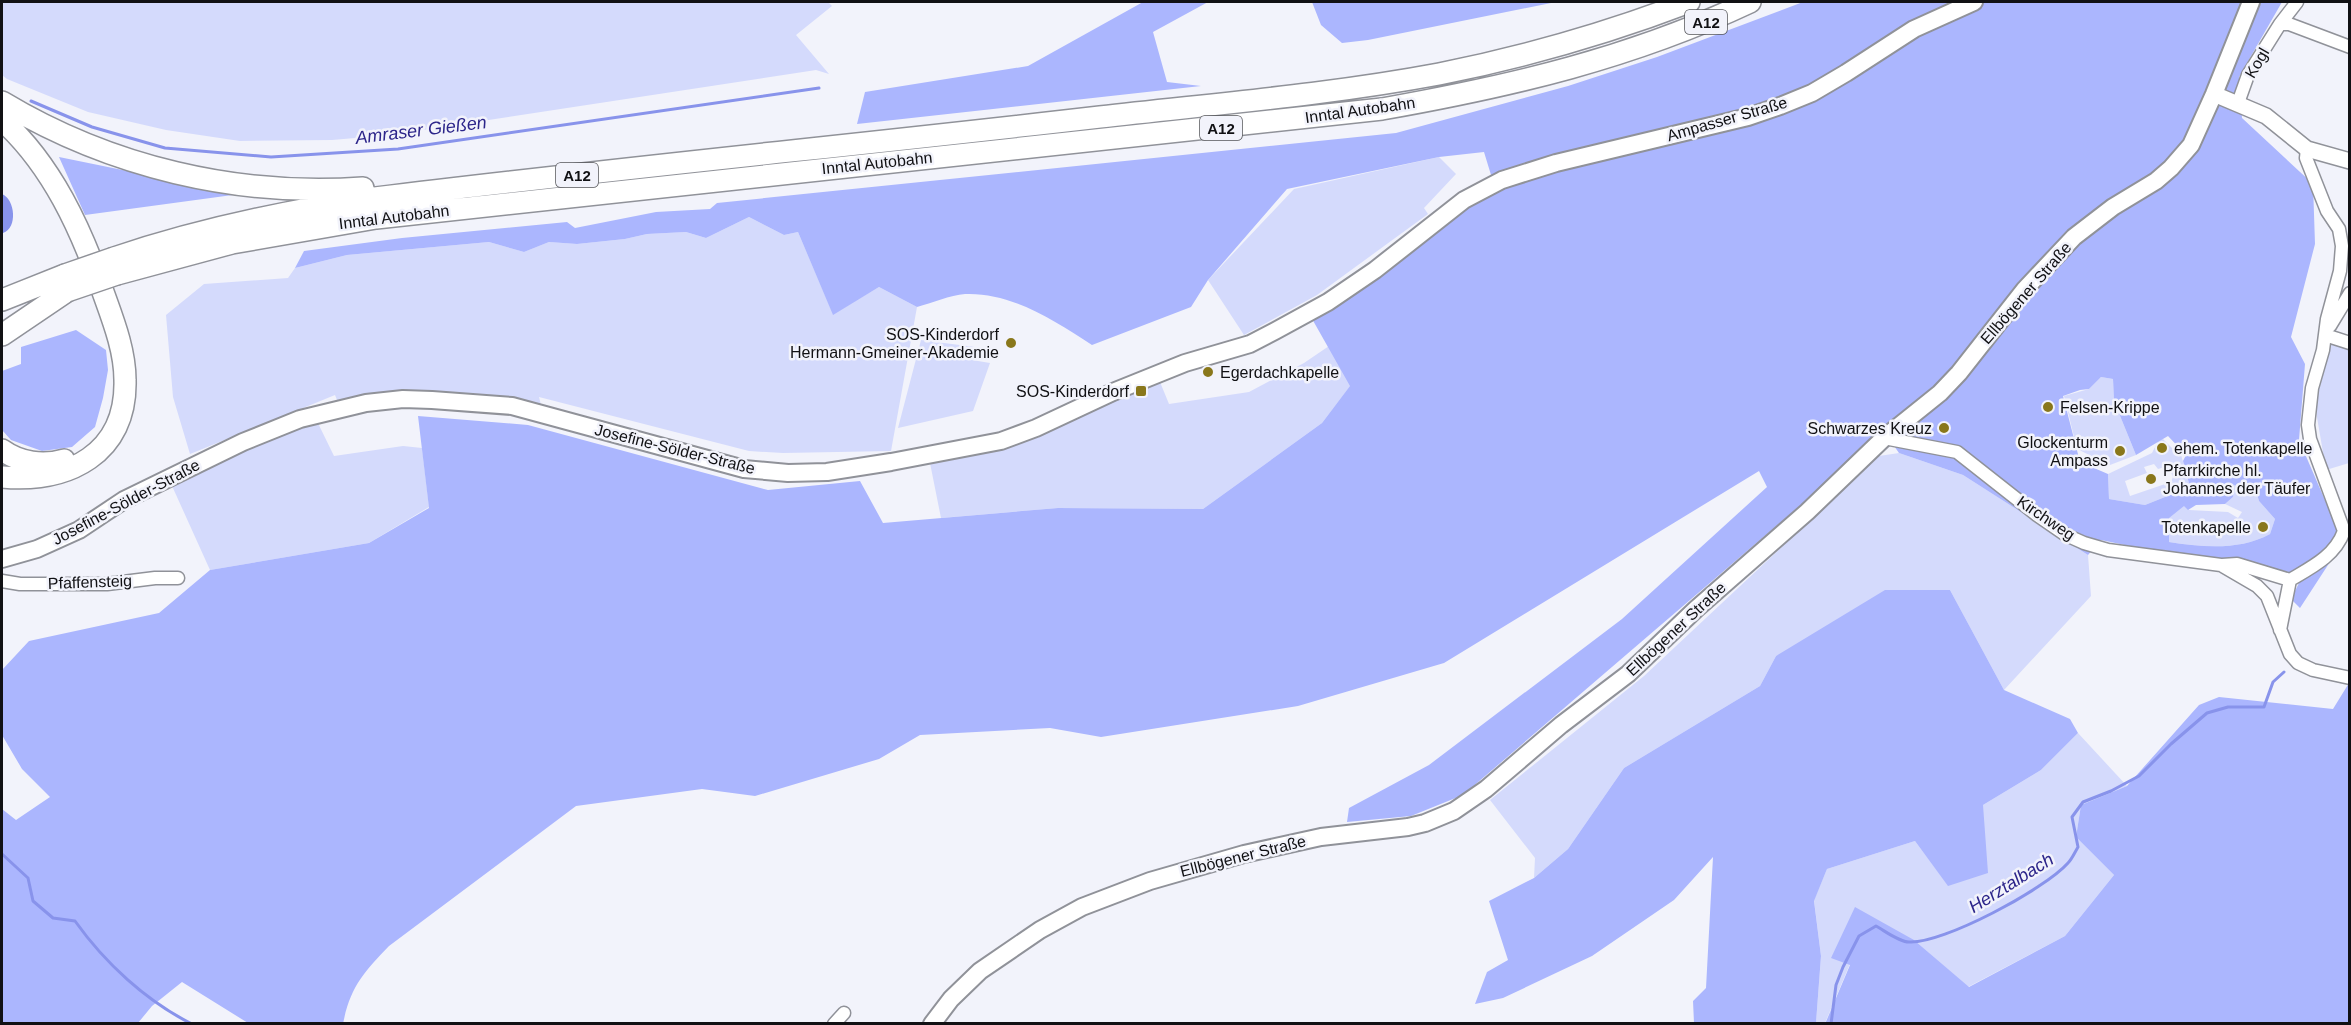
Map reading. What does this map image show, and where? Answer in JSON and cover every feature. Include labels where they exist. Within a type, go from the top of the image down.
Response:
[{"type":"highway","points":[[1625,25],[1644,9],[1660,2]]},
{"type":"highway","name":"Inntal Autobahn","points":[[116,266],[346,222],[817,169],[854,155],[1437,74],[1553,47],[1689,2]]},
{"type":"highway","name":"Inntal Autobahn","points":[[2,300],[66,283],[116,266],[190,234],[316,207],[426,192],[819,148],[854,155],[1318,117],[1434,100],[1602,60],[1683,32],[1750,2]]},
{"type":"highway","points":[[2,102],[46,127],[99,149],[186,176],[273,188],[336,189],[394,186],[426,192]]},
{"type":"highway","points":[[2,120],[46,172],[75,223],[97,274],[117,334],[125,379],[125,397],[119,422],[107,444],[96,455],[78,466],[58,473],[28,478],[2,477]]},
{"type":"highway","points":[[2,133],[40,180],[68,229],[89,277],[101,313],[112,353],[116,382],[108,419],[94,441],[82,451],[56,462],[42,463],[15,458],[2,450]]},
{"type":"highway","points":[[2,335],[66,283]]},
{"type":"highway","name":"Inntal Autobahn","points":[[2,317],[66,283]]},
{"type":"main road","name":"Ampasser Straße","points":[[1464,200],[1502,180],[1556,163],[1748,117],[1780,106],[1812,93],[1914,29],[1974,2]]},
{"type":"main road","name":"Ellbögener Straße","points":[[932,1023],[951,999],[980,971],[1040,930],[1102,898],[1150,880],[1235,856],[1321,837],[1408,827],[1444,816],[1464,805],[1508,771],[1561,725],[1628,674],[1696,609],[1807,512],[1884,438],[1953,381],[2025,289],[2074,237],[2112,207],[2171,168],[2191,145],[2251,2]]},
{"type":"main road","name":"Josefine-Sölder-Straße","points":[[2,558],[37,549],[79,530],[124,501],[243,442],[300,419],[366,403],[403,399],[512,406],[744,469],[788,473],[828,472],[1001,441],[1185,363],[1251,344],[1328,302],[1375,270],[1464,200]]},
{"type":"street","name":"Kogl","points":[[2238,104],[2248,75],[2280,24],[2297,2]]},
{"type":"street","points":[[2280,24],[2289,24],[2349,47]]},
{"type":"street","points":[[2214,94],[2266,116],[2307,149],[2349,161]]},
{"type":"street","points":[[2280,630],[2290,580],[2334,551],[2344,531],[2310,439],[2308,425],[2312,388],[2340,271],[2342,246],[2339,228],[2327,211],[2306,158],[2307,149]]},
{"type":"street","points":[[2325,335],[2349,293]]},
{"type":"street","points":[[2325,335],[2349,343]]},
{"type":"street","name":"Kirchweg","points":[[1884,438],[1957,452],[2037,515],[2084,543],[2108,550],[2222,565],[2237,564],[2290,580]]},
{"type":"street","name":"Kirchweg","points":[[2222,565],[2257,586],[2267,596],[2290,654],[2298,663],[2349,678]]},
{"type":"street","name":"Pfaffensteig","points":[[2,581],[20,584],[107,584],[155,578],[178,578]]},
{"type":"street","points":[[834,1023],[844,1013]]},
{"type":"shaded area","points":[[2,2],[828,2],[832,6],[796,35],[829,74],[816,70],[390,135],[332,140],[240,141],[166,130],[88,112],[7,79],[2,75]]},
{"type":"shaded area","points":[[1143,2],[1208,2],[1153,32],[1167,82],[1201,86],[857,124],[865,92],[1028,66]]},
{"type":"shaded area","points":[[1312,2],[1556,2],[1368,40],[1342,43],[1321,25]]},
{"type":"shaded area","points":[[1803,2],[2282,2],[2239,77],[2242,118],[2313,184],[2315,244],[2291,337],[2305,364],[2299,440],[2337,528],[2334,539],[2341,545],[2300,608],[2291,599],[2299,583],[2292,573],[2239,559],[2210,558],[2144,549],[2101,540],[2088,555],[1963,475],[1899,453],[1883,430],[1838,473],[1463,795],[1411,816],[1347,822],[1349,808],[1429,765],[1622,619],[1767,487],[1759,471],[1444,663],[1298,706],[1101,737],[1050,728],[920,735],[879,759],[755,796],[702,789],[576,806],[389,946],[359,981],[350,1000],[343,1024],[248,1023],[182,982],[152,1006],[138,1023],[2,1023],[2,809],[16,820],[50,797],[22,769],[2,735],[2,670],[29,641],[159,613],[210,570],[369,543],[429,508],[418,416],[528,425],[768,490],[860,481],[883,523],[1058,508],[1203,509],[1322,423],[1350,386],[1311,317],[1495,188],[1484,152],[1439,157],[1287,189],[1208,280],[1191,307],[1092,345],[1032,310],[1016,303],[982,295],[965,294],[947,297],[917,307],[879,287],[833,315],[798,232],[784,235],[749,217],[706,238],[686,232],[647,234],[625,239],[577,244],[549,242],[524,252],[489,242],[347,255],[295,268],[304,251],[402,238],[567,222],[575,228],[656,212],[710,209],[717,203],[1396,133],[1568,86],[1657,57]],"holes":[[[2101,377],[2113,379],[2114,401],[2136,455],[2168,436],[2186,455],[2183,461],[2190,487],[2145,505],[2109,499],[2108,474],[2080,462],[2063,396],[2089,389]],[[2234,485],[2256,491],[2259,501],[2275,519],[2270,534],[2233,545],[2207,546],[2169,542],[2169,518],[2184,506],[2188,510],[2196,505],[2225,504],[2233,497]]]},
{"type":"shaded area","points":[[59,157],[240,194],[85,215]]},
{"type":"shaded area","points":[[1439,157],[1456,174],[1424,208],[1428,214],[1317,295],[1244,335],[1208,280],[1294,189]]},
{"type":"shaded area","points":[[2,194],[10,202],[13,214],[11,225],[3,233]]},
{"type":"shaded area","points":[[749,217],[784,235],[798,232],[833,314],[879,287],[917,307],[891,451],[783,453],[749,451],[539,397],[541,405],[419,391],[337,400],[335,395],[190,454],[173,397],[166,315],[204,284],[288,278],[295,268],[347,255],[489,242],[524,252],[549,242],[577,244],[625,239],[647,234],[686,232],[706,238]]},
{"type":"shaded area","points":[[76,330],[106,350],[108,370],[95,427],[72,447],[42,451],[11,440],[2,430],[2,371],[21,364],[21,347]]},
{"type":"shaded area","points":[[921,340],[975,347],[972,360],[990,363],[973,411],[898,428]]},
{"type":"shaded area","points":[[2331,345],[2349,346],[2349,463],[2326,470],[2312,388],[2318,365]]},
{"type":"shaded area","points":[[1329,346],[1351,385],[1322,423],[1203,509],[1058,508],[941,518],[930,463],[1111,399],[1132,394],[1160,382],[1169,404],[1249,392],[1304,363]]},
{"type":"shaded area","points":[[2101,377],[2113,379],[2114,401],[2136,455],[2110,465],[2077,449],[2064,396],[2089,389]]},
{"type":"shaded area","points":[[314,415],[334,456],[403,446],[422,448],[429,507],[369,543],[210,570],[168,477]]},
{"type":"shaded area","points":[[2163,439],[2174,450],[2180,451],[2190,487],[2145,505],[2109,499],[2108,474],[2152,453],[2158,441]],"holes":[[[2154,464],[2158,469],[2165,467],[2170,470],[2173,477],[2171,482],[2130,496],[2125,481],[2147,473],[2144,467]]]},
{"type":"shaded area","points":[[1899,453],[1963,475],[2088,555],[2091,596],[2004,690],[1950,590],[1776,656],[1760,686],[1624,768],[1568,849],[1534,878],[1535,858],[1490,800],[1644,676],[1879,456]]},
{"type":"shaded area","points":[[2233,484],[2256,491],[2259,501],[2275,519],[2270,534],[2233,545],[2207,546],[2169,542],[2168,518],[2184,505],[2189,510],[2228,512],[2238,518],[2242,512],[2225,504],[2233,497]]},
{"type":"shaded area","points":[[1885,590],[1950,590],[2004,690],[2070,719],[2078,733],[2041,770],[1983,805],[1988,873],[1948,886],[1915,841],[1827,869],[1814,901],[1821,956],[1816,1023],[1694,1023],[1693,1001],[1706,988],[1713,857],[1674,900],[1592,956],[1503,998],[1475,1004],[1487,972],[1508,960],[1489,901],[1534,878],[1568,849],[1624,768],[1760,686],[1776,656]]},
{"type":"shaded area","points":[[2349,683],[2349,1023],[1825,1024],[1850,965],[1831,958],[1855,907],[1914,940],[1969,987],[2065,936],[2114,875],[2076,837],[2081,805],[2127,786],[2199,705],[2219,697],[2333,709]]},
{"type":"shaded area","points":[[2078,733],[2127,786],[2081,805],[2076,837],[2114,875],[2065,936],[1968,987],[1914,940],[1831,957],[1850,964],[1825,1023],[1816,1023],[1821,956],[1814,900],[1827,869],[1915,841],[1948,885],[1983,805],[2041,770]]},
{"type":"waterway","name":"Amraser Gießen","points":[[31,101],[92,127],[165,148],[271,157],[398,149],[819,88]]},
{"type":"waterway","name":"Herztalbach","points":[[1831,1024],[1836,985],[1859,936],[1876,926],[1905,942],[1925,940],[1968,925],[2038,887],[2068,863],[2078,847],[2072,817],[2083,802],[2111,791],[2139,776],[2207,713],[2228,707],[2264,707],[2273,682],[2284,672]]},
{"type":"waterway","points":[[2,854],[28,878],[33,901],[53,918],[75,921],[99,952],[128,980],[159,1004],[192,1024]]},
{"type":"place","name":"SOS-Kinderdorf Hermann-Gmeiner-Akademie","points":[[1011,343]]},
{"type":"place","name":"Egerdachkapelle","points":[[1208,372]]},
{"type":"place","name":"SOS-Kinderdorf","points":[[1141,391]]},
{"type":"place","name":"Felsen-Krippe","points":[[2048,407]]},
{"type":"place","name":"Schwarzes Kreuz","points":[[1944,428]]},
{"type":"place","name":"ehem. Totenkapelle","points":[[2162,448]]},
{"type":"place","name":"Glockenturm Ampass","points":[[2120,451]]},
{"type":"place","name":"Pfarrkirche hl. Johannes der Täufer","points":[[2151,479]]},
{"type":"place","name":"Totenkapelle","points":[[2263,527]]}]
